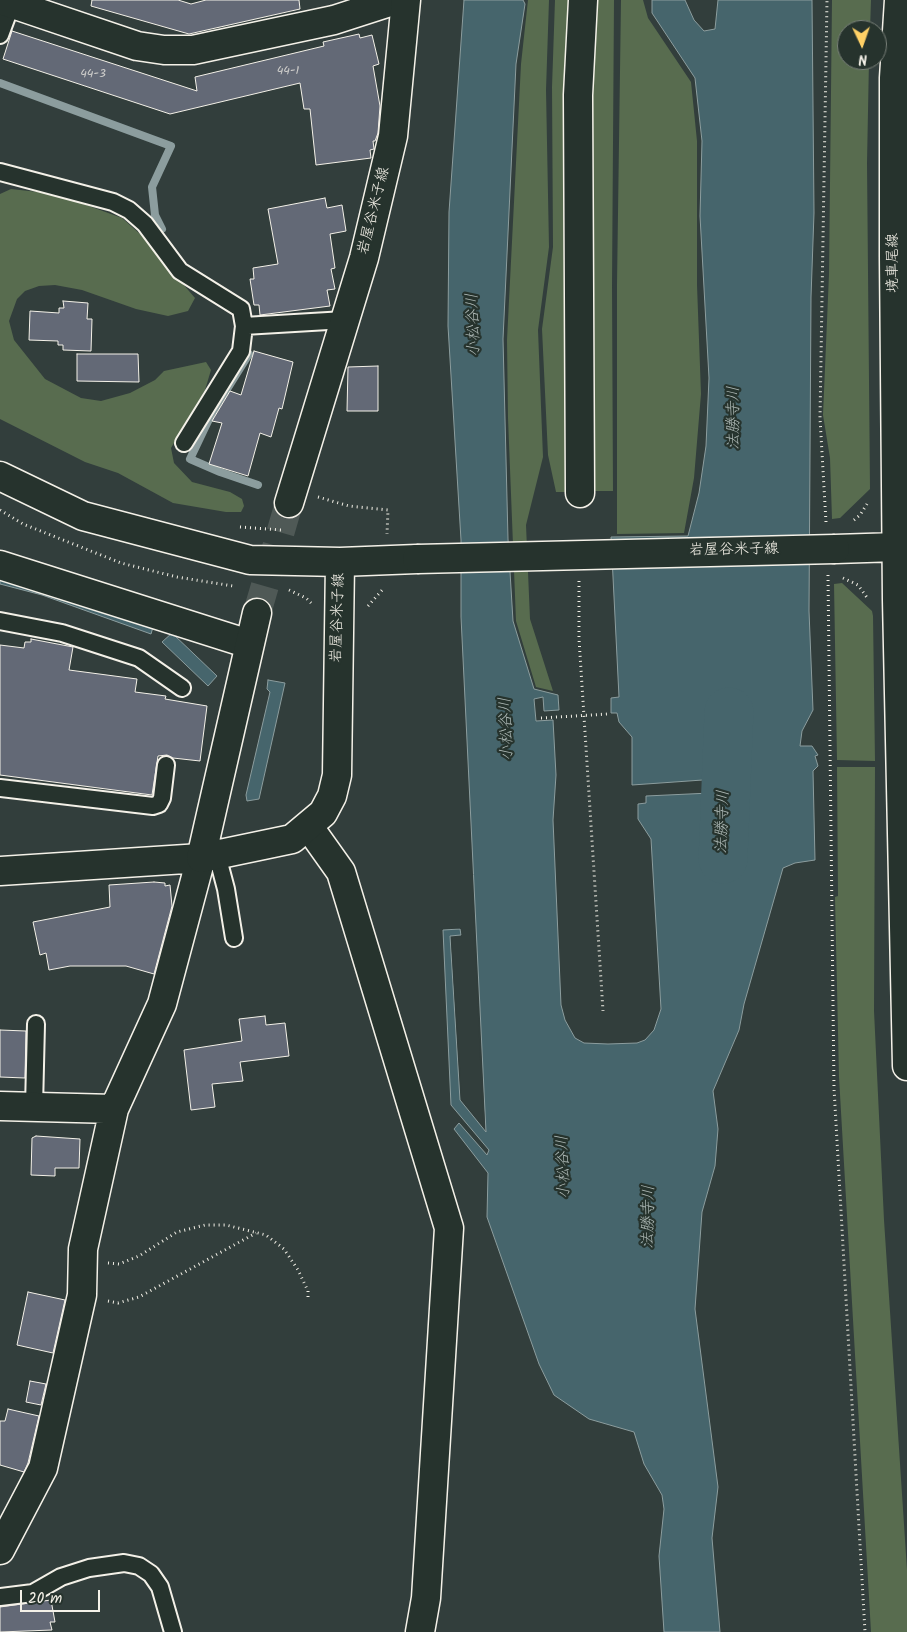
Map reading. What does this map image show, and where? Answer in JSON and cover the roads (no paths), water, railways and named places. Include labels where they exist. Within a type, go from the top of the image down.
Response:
[{"type":"street","points":[[8,1],[138,46],[164,50],[193,50],[334,20],[396,0]]},
{"type":"street","name":"岩屋谷米子線","points":[[299,499],[345,320],[364,258],[393,136],[406,0]]},
{"type":"street","points":[[580,493],[578,94],[583,0]]},
{"type":"street","name":"境車尾線","points":[[899,0],[894,78],[900,252],[897,547],[907,1066]]},
{"type":"street","points":[[0,476],[83,516],[183,544],[250,560],[340,562]]},
{"type":"street","name":"岩屋谷米子線","points":[[0,871],[209,856],[292,839],[309,827],[323,813],[332,796],[337,775],[340,562],[897,547]]},
{"type":"street","points":[[0,565],[250,644]]},
{"type":"street","points":[[0,1550],[43,1468],[82,1296],[83,1249],[114,1109],[162,1004],[209,856],[257,613]]},
{"type":"street","points":[[309,827],[341,872],[450,1228],[426,1598],[420,1632]]},
{"type":"street","points":[[0,1106],[114,1109]]},
{"type":"lane","points":[[0,35],[8,1]]},
{"type":"lane","points":[[0,172],[104,200],[129,210],[145,224],[180,271],[241,309],[244,326],[242,351],[184,443]]},
{"type":"lane","points":[[244,326],[345,320]]},
{"type":"lane","points":[[0,621],[62,632],[139,658],[182,688]]},
{"type":"lane","points":[[0,788],[153,806],[159,804],[162,798],[166,764]]},
{"type":"lane","points":[[209,856],[226,889],[234,938]]},
{"type":"lane","points":[[34,1107],[36,1024]]},
{"type":"lane","points":[[0,1597],[33,1593],[61,1577],[88,1568],[124,1563],[139,1566],[151,1574],[160,1586],[173,1632]]},
{"type":"water","name":"小松谷川","points":[[464,0],[523,0],[525,4],[516,64],[503,339],[508,539],[513,621],[534,689],[558,695],[559,710],[544,711],[543,697],[534,699],[536,721],[553,720],[556,775],[553,820],[561,1005],[565,1020],[575,1038],[584,1043],[608,1044],[637,1043],[645,1040],[654,1030],[661,1009],[651,839],[638,819],[638,804],[646,803],[646,796],[732,792],[731,778],[632,785],[632,737],[619,722],[617,713],[611,713],[611,698],[619,697],[611,537],[688,536],[699,493],[706,446],[709,378],[700,216],[702,141],[695,78],[652,13],[652,0],[685,0],[694,20],[704,31],[715,29],[718,0],[812,0],[814,213],[811,297],[809,611],[813,710],[802,731],[800,746],[812,746],[818,755],[815,756],[818,766],[813,771],[815,860],[795,863],[783,868],[744,1004],[739,1030],[713,1091],[718,1129],[715,1166],[702,1212],[695,1309],[718,1487],[712,1538],[720,1632],[664,1632],[659,1556],[664,1509],[662,1495],[644,1464],[634,1432],[589,1419],[554,1395],[539,1364],[487,1217],[488,1173],[454,1129],[459,1123],[487,1155],[489,1150],[451,1105],[443,930],[460,929],[461,935],[450,936],[460,1100],[486,1132],[461,617],[461,540],[448,326],[449,212]]},
{"type":"water","points":[[0,577],[153,627],[151,634],[42,595],[0,584]]},
{"type":"water","points":[[172,633],[217,676],[208,686],[162,642]]},
{"type":"water","points":[[268,680],[285,683],[259,799],[247,801],[246,795],[270,692],[267,689]]},
{"type":"waterway","points":[[0,83],[171,146],[152,187],[155,215],[162,229]]},
{"type":"waterway","points":[[249,354],[211,415],[190,459],[258,485]]},
{"type":"waterway","name":"法勝寺川","points":[[723,859],[729,712]]},
{"type":"tunnel","points":[[257,613],[289,503]]}]
